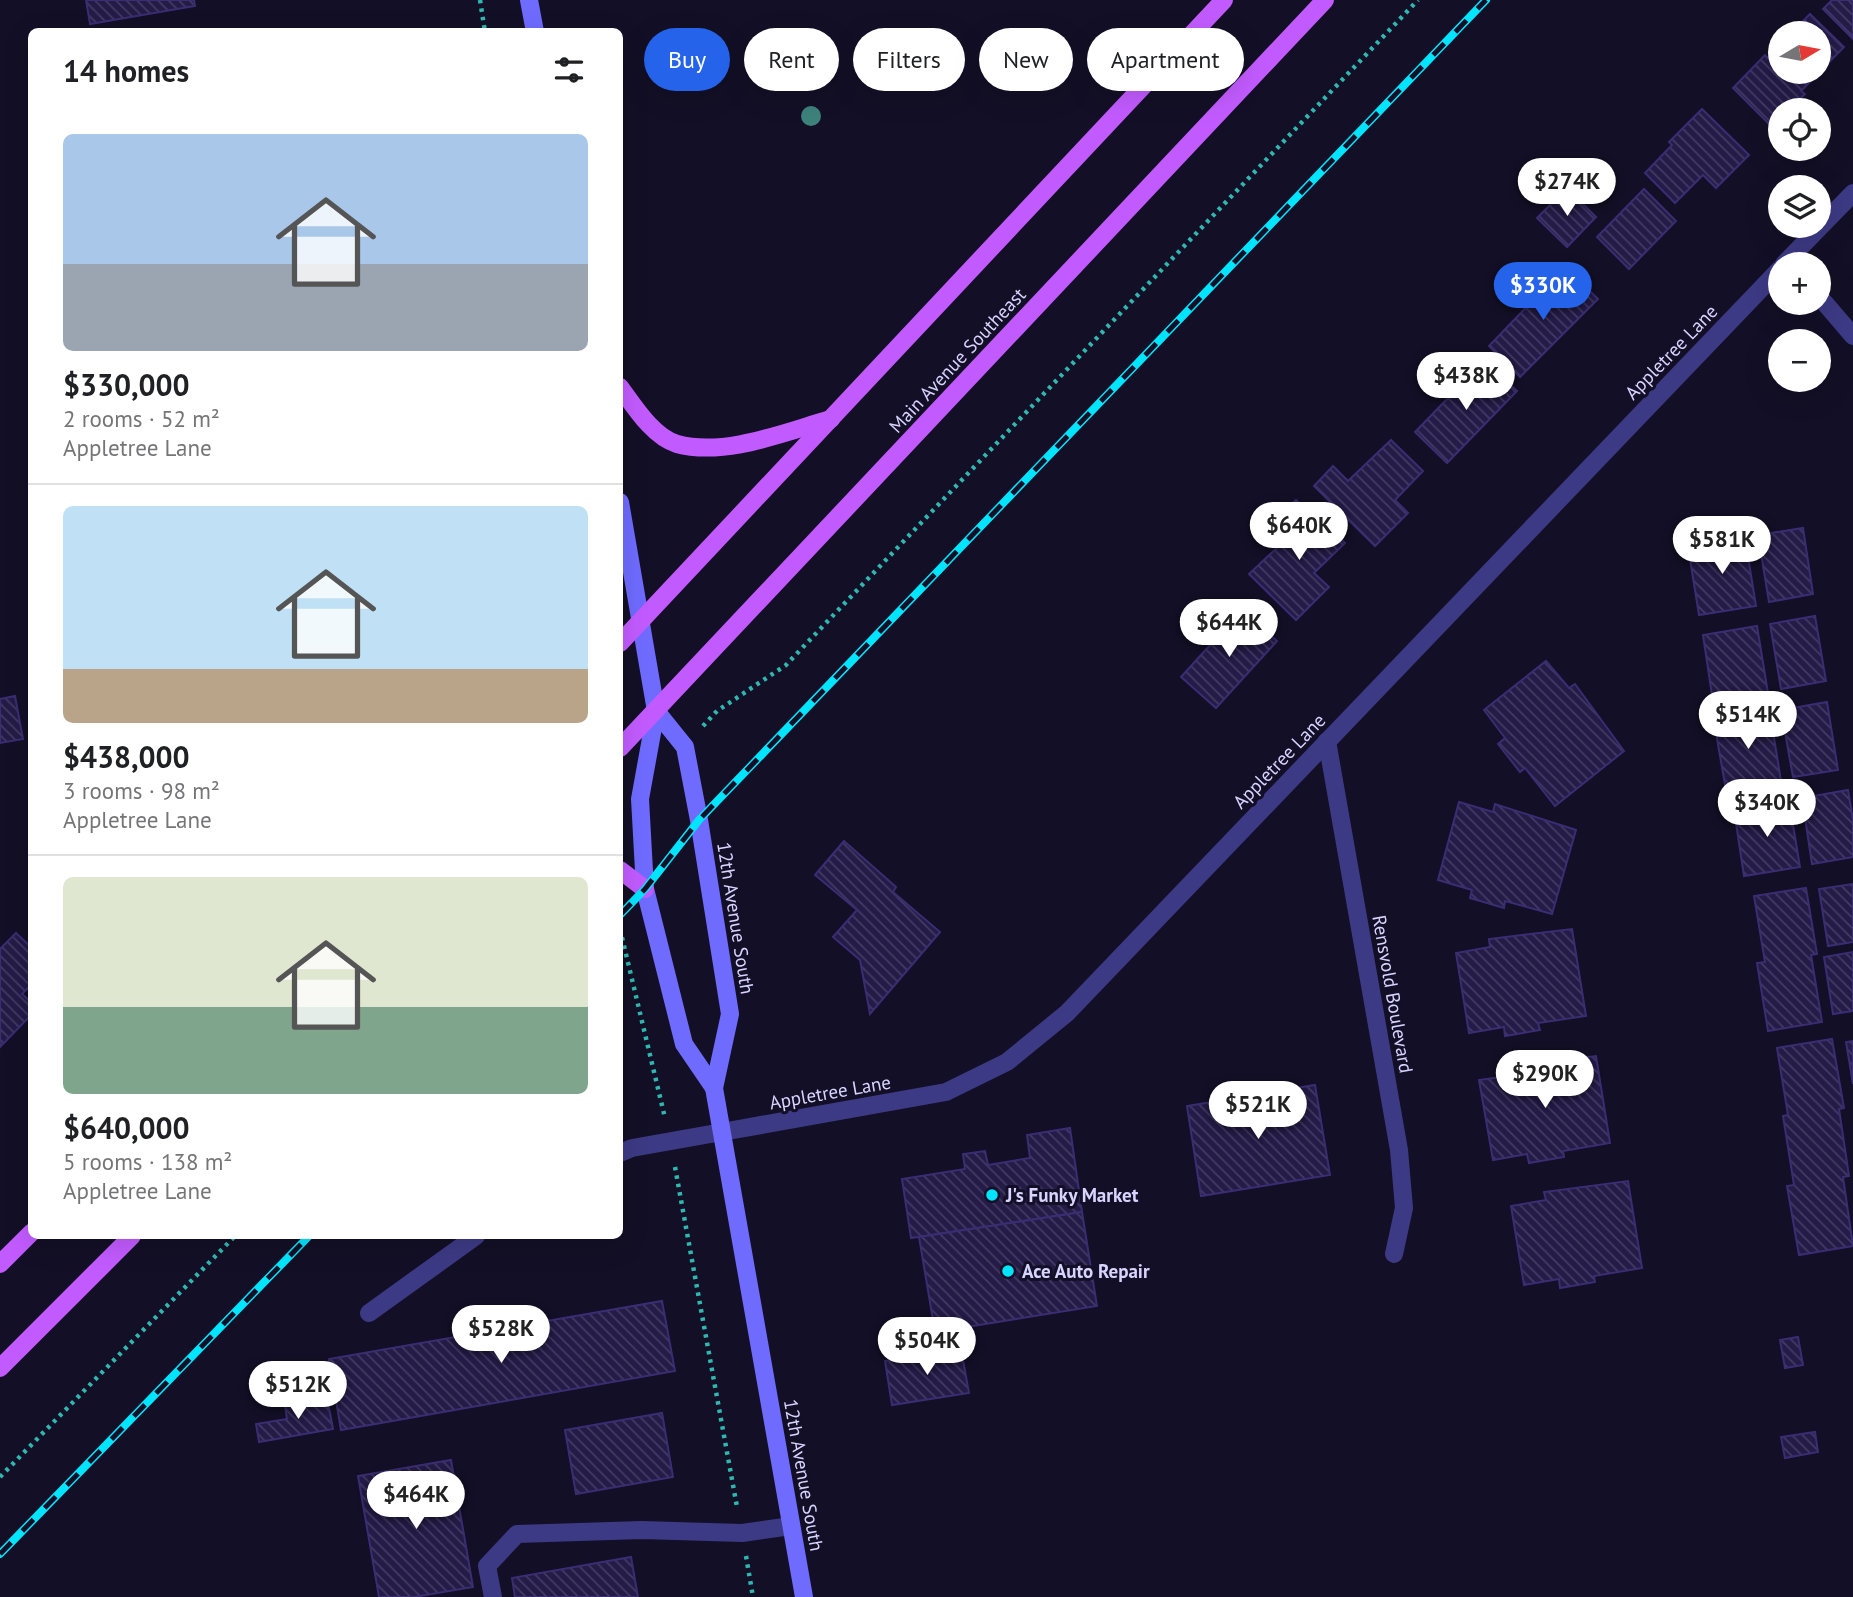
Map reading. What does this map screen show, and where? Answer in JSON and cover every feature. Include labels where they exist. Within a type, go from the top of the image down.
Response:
[{"type":"main road","points":[[623,640],[1224,0]]},
{"type":"main road","name":"Main Avenue Southeast","points":[[623,745],[1325,0]]},
{"type":"main road","points":[[623,391],[649,424],[676,444],[731,447],[831,419]]},
{"type":"main road","points":[[623,872],[645,889]]},
{"type":"main road","points":[[0,1264],[28,1236]]},
{"type":"main road","points":[[0,1368],[129,1239]]},
{"type":"street","points":[[529,0],[534,28]]},
{"type":"street","points":[[1796,252],[1853,193]]},
{"type":"street","name":"Appletree Lane","points":[[623,1152],[670,1141],[946,1092],[1007,1062],[1067,1013],[1768,282]]},
{"type":"street","points":[[1831,310],[1853,336]]},
{"type":"street","name":"12th Avenue South","points":[[623,519],[656,711],[685,747],[728,1001],[730,1014],[714,1087],[804,1597]]},
{"type":"street","points":[[656,711],[640,799],[645,889],[684,1044],[714,1087]]},
{"type":"street","name":"Rensvold Boulevard","points":[[1327,741],[1399,1150],[1404,1209],[1394,1254]]},
{"type":"street","points":[[369,1313],[472,1239]]},
{"type":"street","points":[[493,1597],[487,1566],[517,1534],[642,1530],[742,1533],[791,1526]]},
{"type":"path","points":[[480,0],[484,28]]},
{"type":"path","points":[[717,711],[786,665],[1418,0]]},
{"type":"path","points":[[623,942],[670,1141],[753,1597]]},
{"type":"path","points":[[0,1477],[232,1239]]},
{"type":"building","points":[[86,0],[194,0],[195,6],[90,24]]},
{"type":"building","points":[[1832,0],[1853,0],[1853,39],[1823,9]]},
{"type":"building","points":[[1810,14],[1817,21],[1803,21]]},
{"type":"building","points":[[1831,34],[1844,47],[1831,60]]},
{"type":"building","points":[[1765,55],[1768,84],[1808,84],[1801,91],[1805,94],[1801,98],[1768,98],[1768,123],[1733,88]]},
{"type":"building","points":[[1702,109],[1749,155],[1716,188],[1703,175],[1675,203],[1645,173],[1672,145],[1669,142]]},
{"type":"building","points":[[1567,188],[1596,217],[1567,247],[1537,218]]},
{"type":"building","points":[[1644,189],[1676,221],[1629,269],[1597,237]]},
{"type":"building","points":[[1565,267],[1598,299],[1520,377],[1489,346]]},
{"type":"building","points":[[1485,360],[1517,391],[1447,463],[1415,432]]},
{"type":"building","points":[[1391,440],[1423,471],[1395,500],[1408,513],[1375,546],[1314,486],[1333,466],[1348,481]]},
{"type":"building","points":[[1296,500],[1311,515],[1314,512],[1345,543],[1314,573],[1329,587],[1296,620],[1249,574],[1298,528],[1283,513]]},
{"type":"building","points":[[1803,528],[1813,594],[1769,602],[1758,535]]},
{"type":"building","points":[[1745,538],[1756,606],[1699,615],[1688,547]]},
{"type":"building","points":[[1242,610],[1277,641],[1216,708],[1181,677]]},
{"type":"building","points":[[1815,616],[1826,681],[1781,689],[1770,624]]},
{"type":"building","points":[[1757,626],[1768,693],[1713,702],[1703,635]]},
{"type":"building","points":[[1546,661],[1569,688],[1575,684],[1624,751],[1555,806],[1525,768],[1520,772],[1498,744],[1505,738],[1484,710]]},
{"type":"building","points":[[15,696],[23,739],[0,743],[0,699]]},
{"type":"building","points":[[1827,702],[1838,770],[1793,777],[1781,710]]},
{"type":"building","points":[[1770,713],[1781,781],[1726,790],[1714,722]]},
{"type":"building","points":[[1848,790],[1853,820],[1853,857],[1812,864],[1802,798]]},
{"type":"building","points":[[1789,801],[1800,867],[1744,876],[1734,810]]},
{"type":"building","points":[[1459,802],[1493,812],[1495,804],[1576,830],[1552,914],[1505,901],[1504,908],[1470,898],[1472,890],[1438,880]]},
{"type":"building","points":[[844,841],[896,887],[893,892],[940,932],[870,1014],[860,960],[833,937],[857,910],[815,875]]},
{"type":"building","points":[[1853,884],[1853,942],[1828,946],[1819,889]]},
{"type":"building","points":[[1806,888],[1817,954],[1811,955],[1822,1022],[1768,1031],[1757,963],[1765,962],[1754,896]]},
{"type":"building","points":[[1572,929],[1586,1016],[1538,1023],[1540,1030],[1505,1036],[1504,1027],[1469,1033],[1456,953],[1490,947],[1489,939]]},
{"type":"building","points":[[16,933],[28,944],[28,988],[22,994],[28,999],[28,1018],[0,1047],[0,949]]},
{"type":"building","points":[[1853,952],[1853,1011],[1833,1014],[1824,957]]},
{"type":"building","points":[[1832,1039],[1844,1108],[1839,1109],[1849,1176],[1843,1177],[1853,1246],[1799,1255],[1787,1186],[1794,1185],[1783,1116],[1788,1115],[1777,1048]]},
{"type":"building","points":[[1853,1041],[1853,1084],[1846,1042]]},
{"type":"building","points":[[1596,1056],[1610,1143],[1563,1151],[1564,1157],[1529,1163],[1527,1154],[1493,1160],[1479,1080],[1515,1075],[1513,1066]]},
{"type":"building","points":[[1315,1085],[1330,1175],[1201,1196],[1187,1106]]},
{"type":"building","name":"J's Funky Market","points":[[1070,1128],[1082,1212],[911,1238],[902,1179],[965,1169],[963,1154],[985,1151],[988,1165],[1030,1158],[1027,1135]]},
{"type":"building","points":[[1628,1181],[1642,1268],[1594,1276],[1595,1282],[1560,1288],[1559,1279],[1524,1285],[1511,1206],[1546,1200],[1544,1192]]},
{"type":"building","name":"Ace Auto Repair","points":[[1082,1212],[1097,1306],[935,1332],[919,1237]]},
{"type":"building","points":[[662,1301],[675,1371],[341,1430],[329,1359]]},
{"type":"building","points":[[1798,1337],[1803,1365],[1785,1368],[1780,1340]]},
{"type":"building","points":[[961,1349],[969,1393],[892,1405],[885,1361]]},
{"type":"building","points":[[327,1397],[333,1429],[259,1442],[256,1424],[287,1419],[285,1405]]},
{"type":"building","points":[[662,1413],[673,1477],[576,1494],[565,1430]]},
{"type":"building","points":[[1815,1432],[1818,1452],[1785,1458],[1781,1437]]},
{"type":"building","points":[[451,1460],[473,1587],[414,1597],[379,1597],[358,1476]]},
{"type":"building","points":[[631,1557],[638,1597],[515,1597],[512,1578]]},
{"type":"railway","points":[[623,912],[645,889],[699,820],[1486,0]]},
{"type":"railway","points":[[0,1554],[306,1239]]},
{"type":"place","name":"J's Funky Market","points":[[992,1195]]},
{"type":"place","name":"Ace Auto Repair","points":[[1008,1271]]}]
